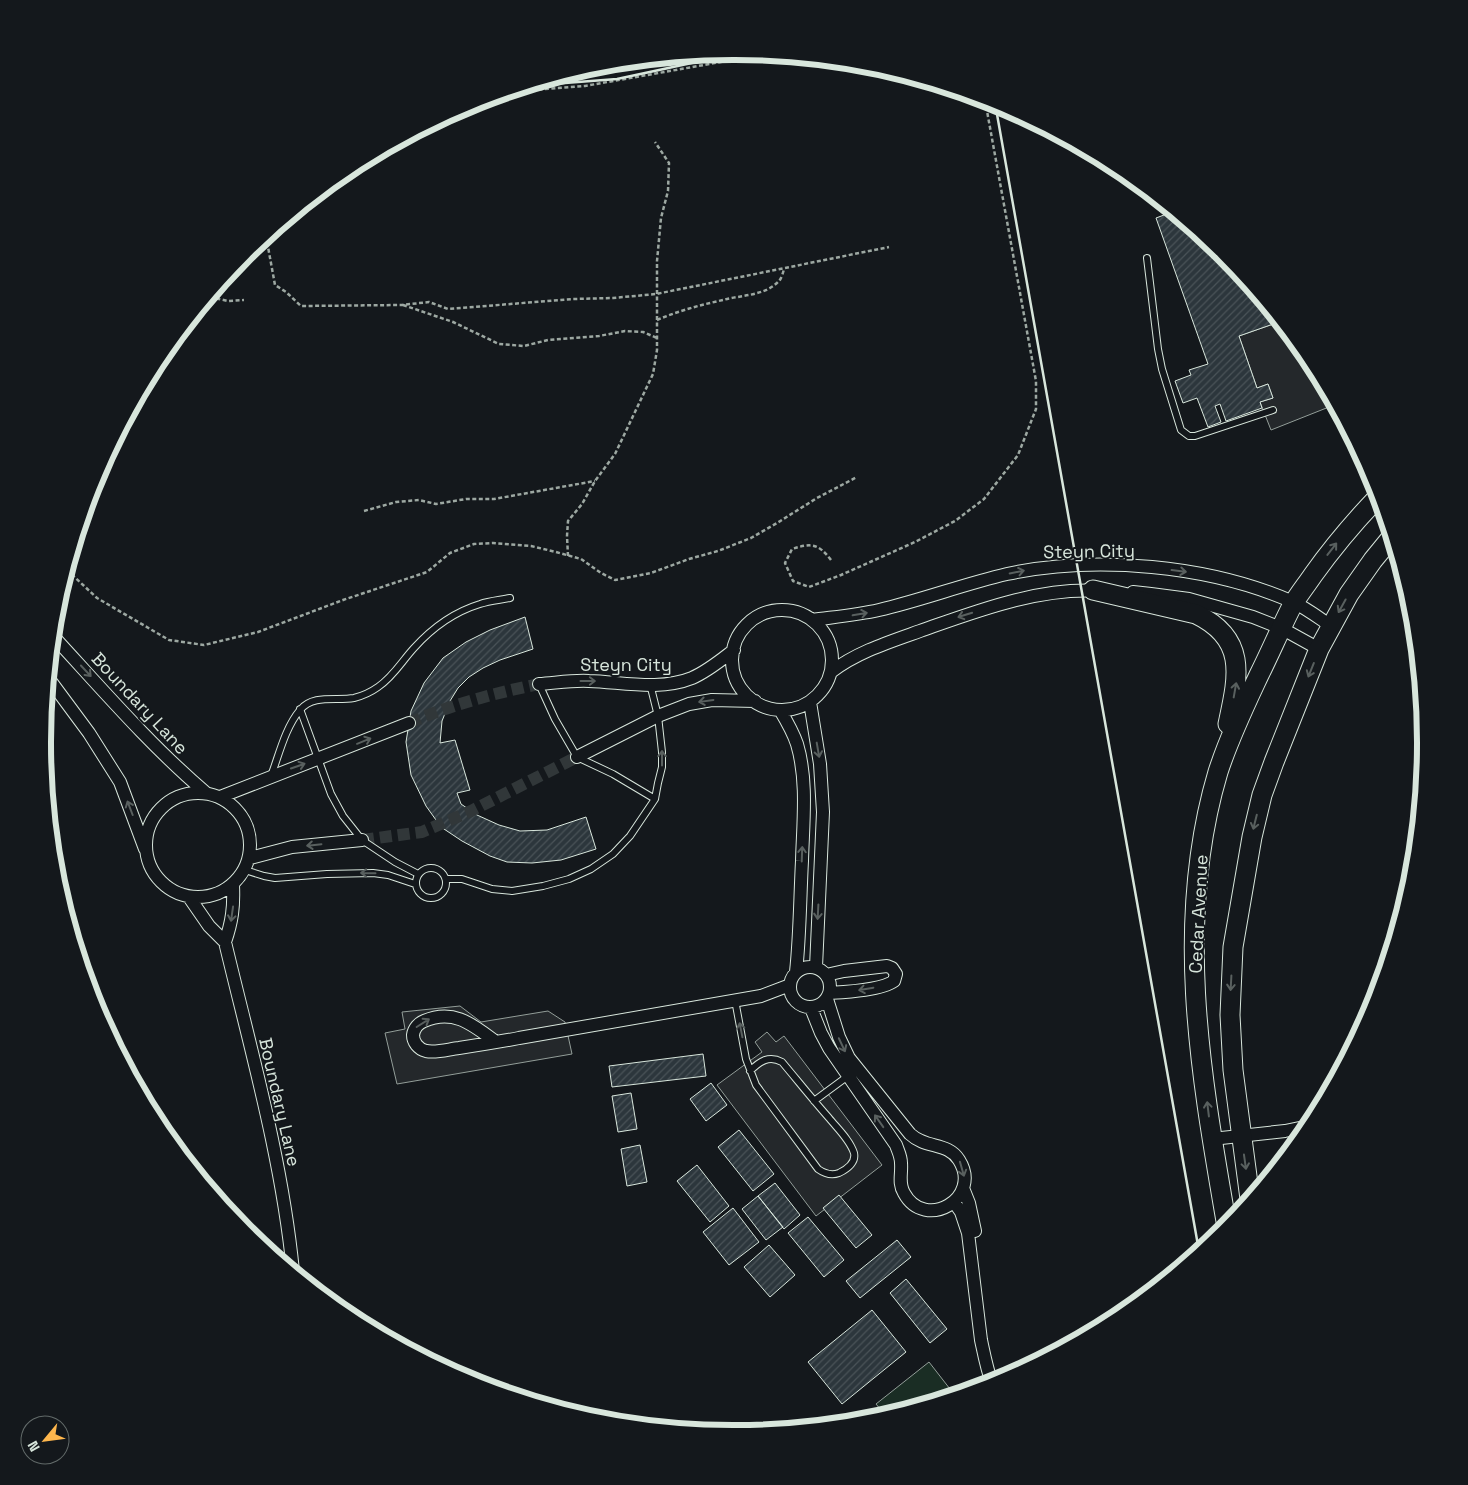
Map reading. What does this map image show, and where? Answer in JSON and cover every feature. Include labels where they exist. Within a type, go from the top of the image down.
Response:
[{"type":"main road","name":"Cedar Avenue","points":[[1225,1216],[1212,1140],[1196,1007],[1194,956],[1195,902],[1199,860],[1218,772],[1235,726],[1281,628],[1294,603],[1331,551],[1373,502]]},
{"type":"main road","name":"Cedar Avenue","points":[[1249,1191],[1233,1070],[1230,1015],[1233,946],[1252,837],[1262,795],[1319,649],[1349,594],[1387,543]]},
{"type":"main road","points":[[1093,590],[1196,614],[1209,620],[1219,628],[1227,639],[1235,657],[1236,684],[1218,772]]},
{"type":"street","name":"Steyn City","points":[[812,620],[880,610],[1005,575],[1041,568],[1088,564],[1186,572],[1231,582],[1264,591],[1294,603],[1331,626]]},
{"type":"street","points":[[831,672],[853,657],[872,648],[955,618],[1010,602],[1055,592],[1093,590],[1189,599],[1253,617],[1281,628],[1319,649]]},
{"type":"street","points":[[781,610],[797,612],[812,620],[822,630],[829,643],[832,658],[831,672],[819,694],[810,702],[795,708],[780,710],[767,707],[755,701],[746,693],[737,678],[733,661],[734,650],[740,634],[750,622],[764,613],[781,610]]},
{"type":"street","name":"Boundary Lane","points":[[59,642],[150,741],[205,792]]},
{"type":"street","name":"Steyn City","points":[[539,684],[587,680],[650,684],[675,683],[692,678],[705,671],[734,650]]},
{"type":"street","points":[[54,686],[89,733],[120,782],[152,869],[161,882],[174,891],[189,897],[212,896],[223,892],[233,885],[247,864],[251,839],[246,822],[235,807],[220,797],[205,792],[189,793],[173,798],[160,808],[151,822],[146,837],[147,853]]},
{"type":"street","points":[[577,757],[658,716],[689,704],[712,700],[755,701]]},
{"type":"street","points":[[810,702],[820,764],[823,804],[821,971],[829,980],[828,996],[839,1037],[853,1063],[910,1134],[925,1144],[944,1148],[952,1152],[959,1160],[963,1168],[963,1188],[954,1202],[937,1210],[927,1210],[918,1207],[904,1193],[900,1184],[900,1154],[896,1145],[820,1033],[811,1008]]},
{"type":"street","points":[[780,710],[796,743],[802,767],[801,877],[796,972]]},
{"type":"street","points":[[220,797],[409,723]]},
{"type":"street","points":[[247,864],[292,847],[362,840]]},
{"type":"street","points":[[189,897],[209,926],[225,942],[231,926],[234,906],[233,885]]},
{"type":"street","name":"Boundary Lane","points":[[225,942],[273,1144],[289,1229],[292,1263]]},
{"type":"street","points":[[887,966],[892,968],[896,974],[894,981],[887,985],[828,996],[817,1006],[811,1008],[800,1005],[791,991],[792,978],[796,972],[802,968],[809,967],[821,971],[887,966]]},
{"type":"street","points":[[496,1042],[469,1023],[446,1016],[421,1022],[413,1037],[419,1048],[430,1051],[496,1042],[791,991]]},
{"type":"street","points":[[1212,1140],[1297,1128]]},
{"type":"street","points":[[963,1188],[972,1213],[981,1266],[988,1339],[985,1354]]},
{"type":"street","points":[[954,1202],[961,1212],[968,1233],[981,1340],[989,1375]]},
{"type":"lane","points":[[1147,258],[1158,350],[1165,379],[1182,430],[1189,436],[1195,436],[1273,410]]},
{"type":"lane","points":[[271,776],[290,727],[300,709],[318,700],[355,698],[378,687],[390,677],[424,638],[443,622],[481,604],[510,598]]},
{"type":"lane","points":[[539,684],[555,719],[577,757],[613,774],[655,799]]},
{"type":"lane","points":[[446,879],[462,879],[492,889],[512,891],[569,879],[591,869],[613,854],[630,836],[655,799],[662,759],[658,716],[650,684]]},
{"type":"lane","points":[[300,709],[330,794],[343,816],[362,840],[395,862],[418,874]]},
{"type":"lane","points":[[247,864],[264,876],[275,878],[373,873],[388,875],[415,884]]},
{"type":"lane","points":[[431,867],[441,871],[446,879],[445,889],[434,898],[424,897],[420,894],[415,884],[418,874],[421,870],[431,867]]},
{"type":"lane","points":[[735,1000],[746,1059],[750,1071],[756,1085],[766,1100],[818,1169],[830,1174],[838,1173],[849,1167],[854,1154],[846,1139],[782,1062],[770,1058],[758,1062],[750,1071]]},
{"type":"lane","points":[[814,1101],[848,1076]]},
{"type":"path","points":[[535,90],[585,86],[732,60]]},
{"type":"path","points":[[831,560],[822,549],[807,544],[792,549],[785,563],[793,581],[809,587],[915,542],[955,521],[984,499],[1018,455],[1036,410],[1036,381],[987,109]]},
{"type":"path","points":[[568,556],[568,521],[582,504],[595,481],[615,454],[653,374],[657,350],[657,261],[661,218],[668,191],[669,163],[655,142]]},
{"type":"path","points":[[268,244],[275,285],[301,306],[402,305],[429,302],[448,309],[656,294],[890,247]]},
{"type":"path","points":[[657,320],[678,311],[766,290],[779,282],[784,269]]},
{"type":"path","points":[[216,298],[244,300]]},
{"type":"path","points":[[402,305],[453,322],[499,344],[524,346],[548,340],[599,336],[625,331],[643,332],[657,338]]},
{"type":"path","points":[[73,575],[97,598],[169,640],[204,645],[258,632],[351,597],[427,572],[450,553],[474,544],[493,543],[531,546],[581,559],[615,580],[651,573],[751,538],[857,476]]},
{"type":"path","points":[[364,511],[396,502],[419,500],[436,504],[466,499],[494,498],[595,481]]},
{"type":"green space","points":[[929,1362],[950,1389],[911,1402],[880,1409],[876,1404]]},
{"type":"shaded area","points":[[1273,324],[1302,363],[1328,407],[1271,430],[1260,402],[1273,398],[1268,384],[1257,388],[1239,336]]},
{"type":"shaded area","points":[[460,1006],[481,1022],[548,1011],[565,1022],[572,1054],[397,1084],[385,1033],[405,1029],[402,1012]]},
{"type":"shaded area","points":[[767,1032],[776,1042],[784,1036],[882,1165],[816,1216],[717,1085],[762,1052],[755,1042]]},
{"type":"building","points":[[1166,214],[1184,229],[1217,260],[1273,324],[1239,336],[1257,388],[1268,384],[1273,398],[1260,402],[1262,408],[1226,421],[1220,404],[1215,406],[1221,422],[1208,427],[1197,398],[1183,403],[1175,381],[1191,375],[1189,370],[1208,364],[1156,218]]},
{"type":"building","points":[[525,617],[533,649],[483,668],[469,677],[458,688],[450,701],[442,721],[440,743],[455,740],[470,790],[457,793],[461,804],[477,815],[499,825],[520,831],[547,830],[586,817],[596,849],[561,860],[532,863],[507,862],[490,856],[441,827],[426,806],[411,775],[406,742],[411,711],[424,683],[443,658],[466,642],[490,630]]},
{"type":"building","points":[[703,1054],[706,1076],[612,1087],[609,1066]]},
{"type":"building","points":[[711,1083],[727,1105],[706,1121],[690,1099]]},
{"type":"building","points":[[631,1093],[637,1129],[618,1132],[612,1096]]},
{"type":"building","points":[[739,1130],[774,1174],[753,1191],[718,1147]]},
{"type":"building","points":[[640,1145],[647,1182],[627,1186],[621,1149]]},
{"type":"building","points":[[697,1165],[729,1206],[710,1222],[677,1181]]},
{"type":"building","points":[[775,1183],[800,1215],[784,1229],[758,1196]]},
{"type":"building","points":[[839,1195],[872,1235],[856,1248],[823,1208]]},
{"type":"building","points":[[758,1196],[783,1227],[766,1240],[742,1209]]},
{"type":"building","points":[[733,1208],[759,1242],[729,1265],[703,1232]]},
{"type":"building","points":[[808,1217],[844,1260],[824,1277],[788,1233]]},
{"type":"building","points":[[897,1240],[911,1257],[860,1298],[846,1281]]},
{"type":"building","points":[[769,1245],[795,1275],[770,1297],[744,1267]]},
{"type":"building","points":[[906,1279],[947,1329],[930,1343],[890,1293]]},
{"type":"building","points":[[872,1310],[906,1352],[842,1404],[808,1362]]},
{"type":"tunnel","points":[[409,723],[473,700],[539,684]]},
{"type":"tunnel","points":[[362,840],[422,832],[471,811],[577,757]]},
{"type":"wall","points":[[554,84],[617,79],[702,61]]},
{"type":"wall","points":[[997,113],[1198,1243]]}]
